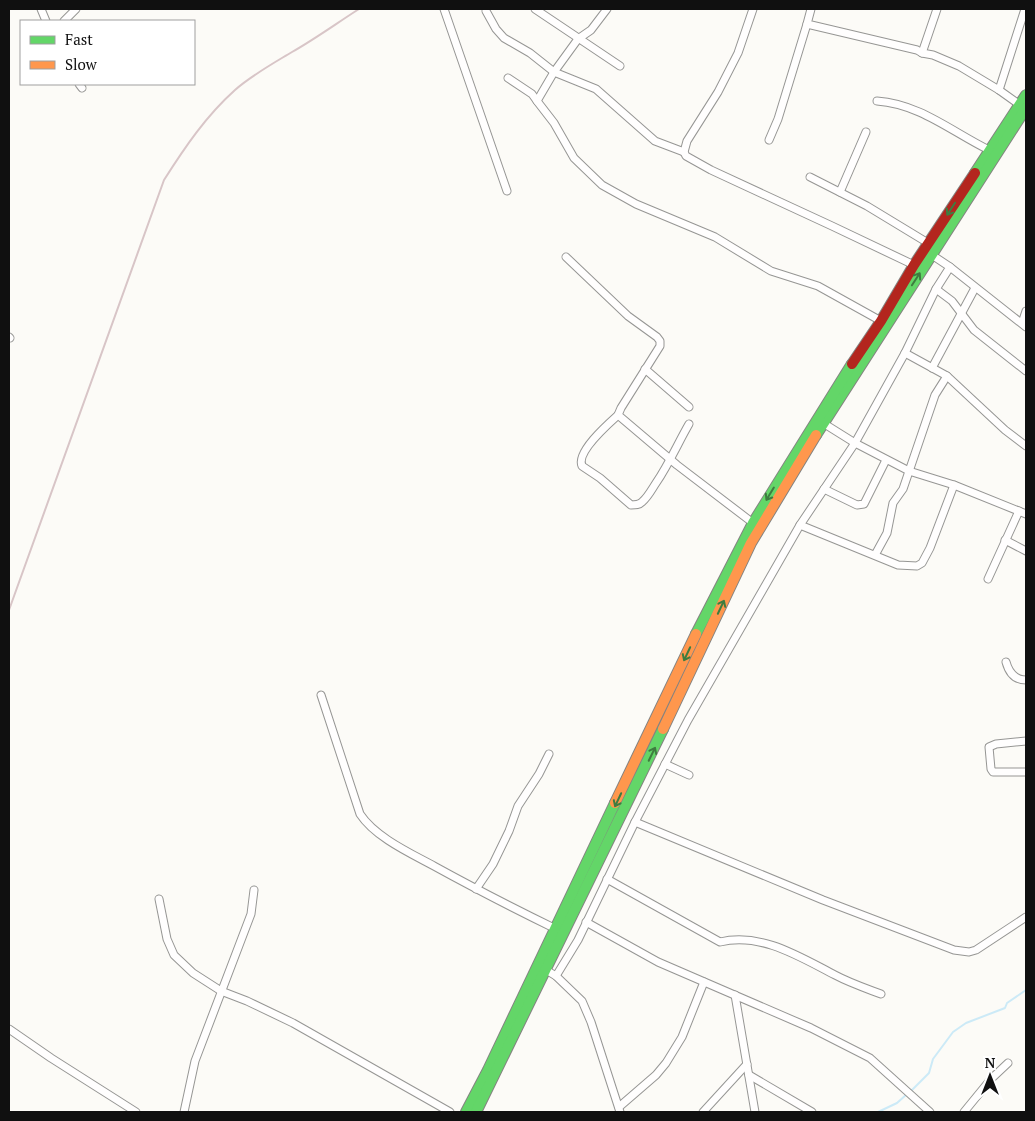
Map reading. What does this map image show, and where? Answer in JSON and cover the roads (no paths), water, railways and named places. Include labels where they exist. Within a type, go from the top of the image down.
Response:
[{"type":"main road","points":[[466,1112],[700,640],[751,543],[823,423],[932,254],[1023,107],[1026,96]]},
{"type":"main road","points":[[476,1112],[546,970],[753,523],[928,243],[989,150],[1023,107]]},
{"type":"street","points":[[65,20],[76,9]]},
{"type":"street","points":[[444,9],[507,191]]},
{"type":"street","points":[[535,9],[620,66]]},
{"type":"street","points":[[537,101],[554,72],[578,39],[591,30],[607,9]]},
{"type":"street","points":[[684,152],[687,141],[718,92],[738,53],[753,9]]},
{"type":"street","points":[[769,140],[778,119],[811,9]]},
{"type":"street","points":[[922,53],[937,9]]},
{"type":"street","points":[[999,90],[1025,9]]},
{"type":"street","points":[[486,11],[496,29],[504,38],[530,53],[554,72],[596,89],[655,141],[684,152],[686,156],[696,163],[914,265]]},
{"type":"street","points":[[806,24],[908,47],[933,55],[959,66],[1023,107]]},
{"type":"street","points":[[508,78],[532,94],[554,123],[574,158],[602,185],[636,204],[715,237],[771,271],[818,286],[881,321]]},
{"type":"street","points":[[877,102],[885,102],[924,114],[943,123],[967,140],[989,150]]},
{"type":"street","points":[[840,192],[866,132]]},
{"type":"street","points":[[810,177],[867,206],[928,243]]},
{"type":"street","points":[[932,254],[1024,325],[1026,311]]},
{"type":"street","points":[[566,257],[628,316],[660,340],[660,346],[618,415],[602,429],[586,449],[581,463],[622,498],[632,505],[637,505],[652,490],[671,460],[689,424]]},
{"type":"street","points":[[556,976],[578,940],[635,822],[688,720],[800,524],[855,443],[905,353],[936,289],[950,267]]},
{"type":"street","points":[[932,368],[975,288]]},
{"type":"street","points":[[936,289],[952,301],[974,330],[1026,371]]},
{"type":"street","points":[[905,353],[947,376],[1005,430],[1026,446]]},
{"type":"street","points":[[645,369],[689,407]]},
{"type":"street","points":[[875,555],[888,534],[893,503],[903,489],[935,395],[947,376]]},
{"type":"street","points":[[618,415],[671,460],[753,523]]},
{"type":"street","points":[[823,423],[855,443],[909,471],[954,485],[1023,512],[1005,540],[988,579]]},
{"type":"street","points":[[824,489],[857,505],[864,504],[886,460]]},
{"type":"street","points":[[800,524],[898,565],[917,566],[922,563],[930,548],[954,485]]},
{"type":"street","points":[[1005,540],[1026,551]]},
{"type":"street","points":[[1006,662],[1014,678],[1026,680]]},
{"type":"street","points":[[321,695],[360,814],[367,824],[403,849],[476,889],[556,929]]},
{"type":"street","points":[[1026,742],[989,746],[991,769],[993,772],[1026,772]]},
{"type":"street","points":[[476,889],[493,864],[509,831],[518,806],[539,774],[549,754]]},
{"type":"street","points":[[665,764],[689,775]]},
{"type":"street","points":[[635,822],[823,900],[954,950],[969,952],[976,950],[1026,917]]},
{"type":"street","points":[[607,879],[720,942],[738,939],[758,941],[811,961],[835,975],[881,994]]},
{"type":"street","points":[[184,1112],[195,1061],[220,991],[251,914],[254,890]]},
{"type":"street","points":[[159,899],[167,939],[174,955],[193,973],[220,991],[247,1001],[293,1023],[450,1112]]},
{"type":"street","points":[[586,922],[658,962],[811,1028],[870,1058],[930,1112]]},
{"type":"street","points":[[546,970],[556,976],[582,1001],[591,1022],[619,1110],[666,1063],[682,1037],[704,982]]},
{"type":"street","points":[[735,995],[755,1112]]},
{"type":"street","points":[[9,1029],[136,1112]]},
{"type":"street","points":[[964,1112],[991,1079],[1008,1063]]},
{"type":"street","points":[[702,1112],[747,1064]]},
{"type":"street","points":[[749,1075],[812,1112]]},
{"type":"waterway","points":[[911,1091],[929,1073],[933,1059],[953,1032],[966,1023],[1005,1008],[1007,1003],[1026,990]]},
{"type":"waterway","points":[[878,1112],[897,1103],[907,1094]]},
{"type":"railway","points":[[9,610],[164,180],[197,132],[235,90],[248,79],[359,9]]}]
